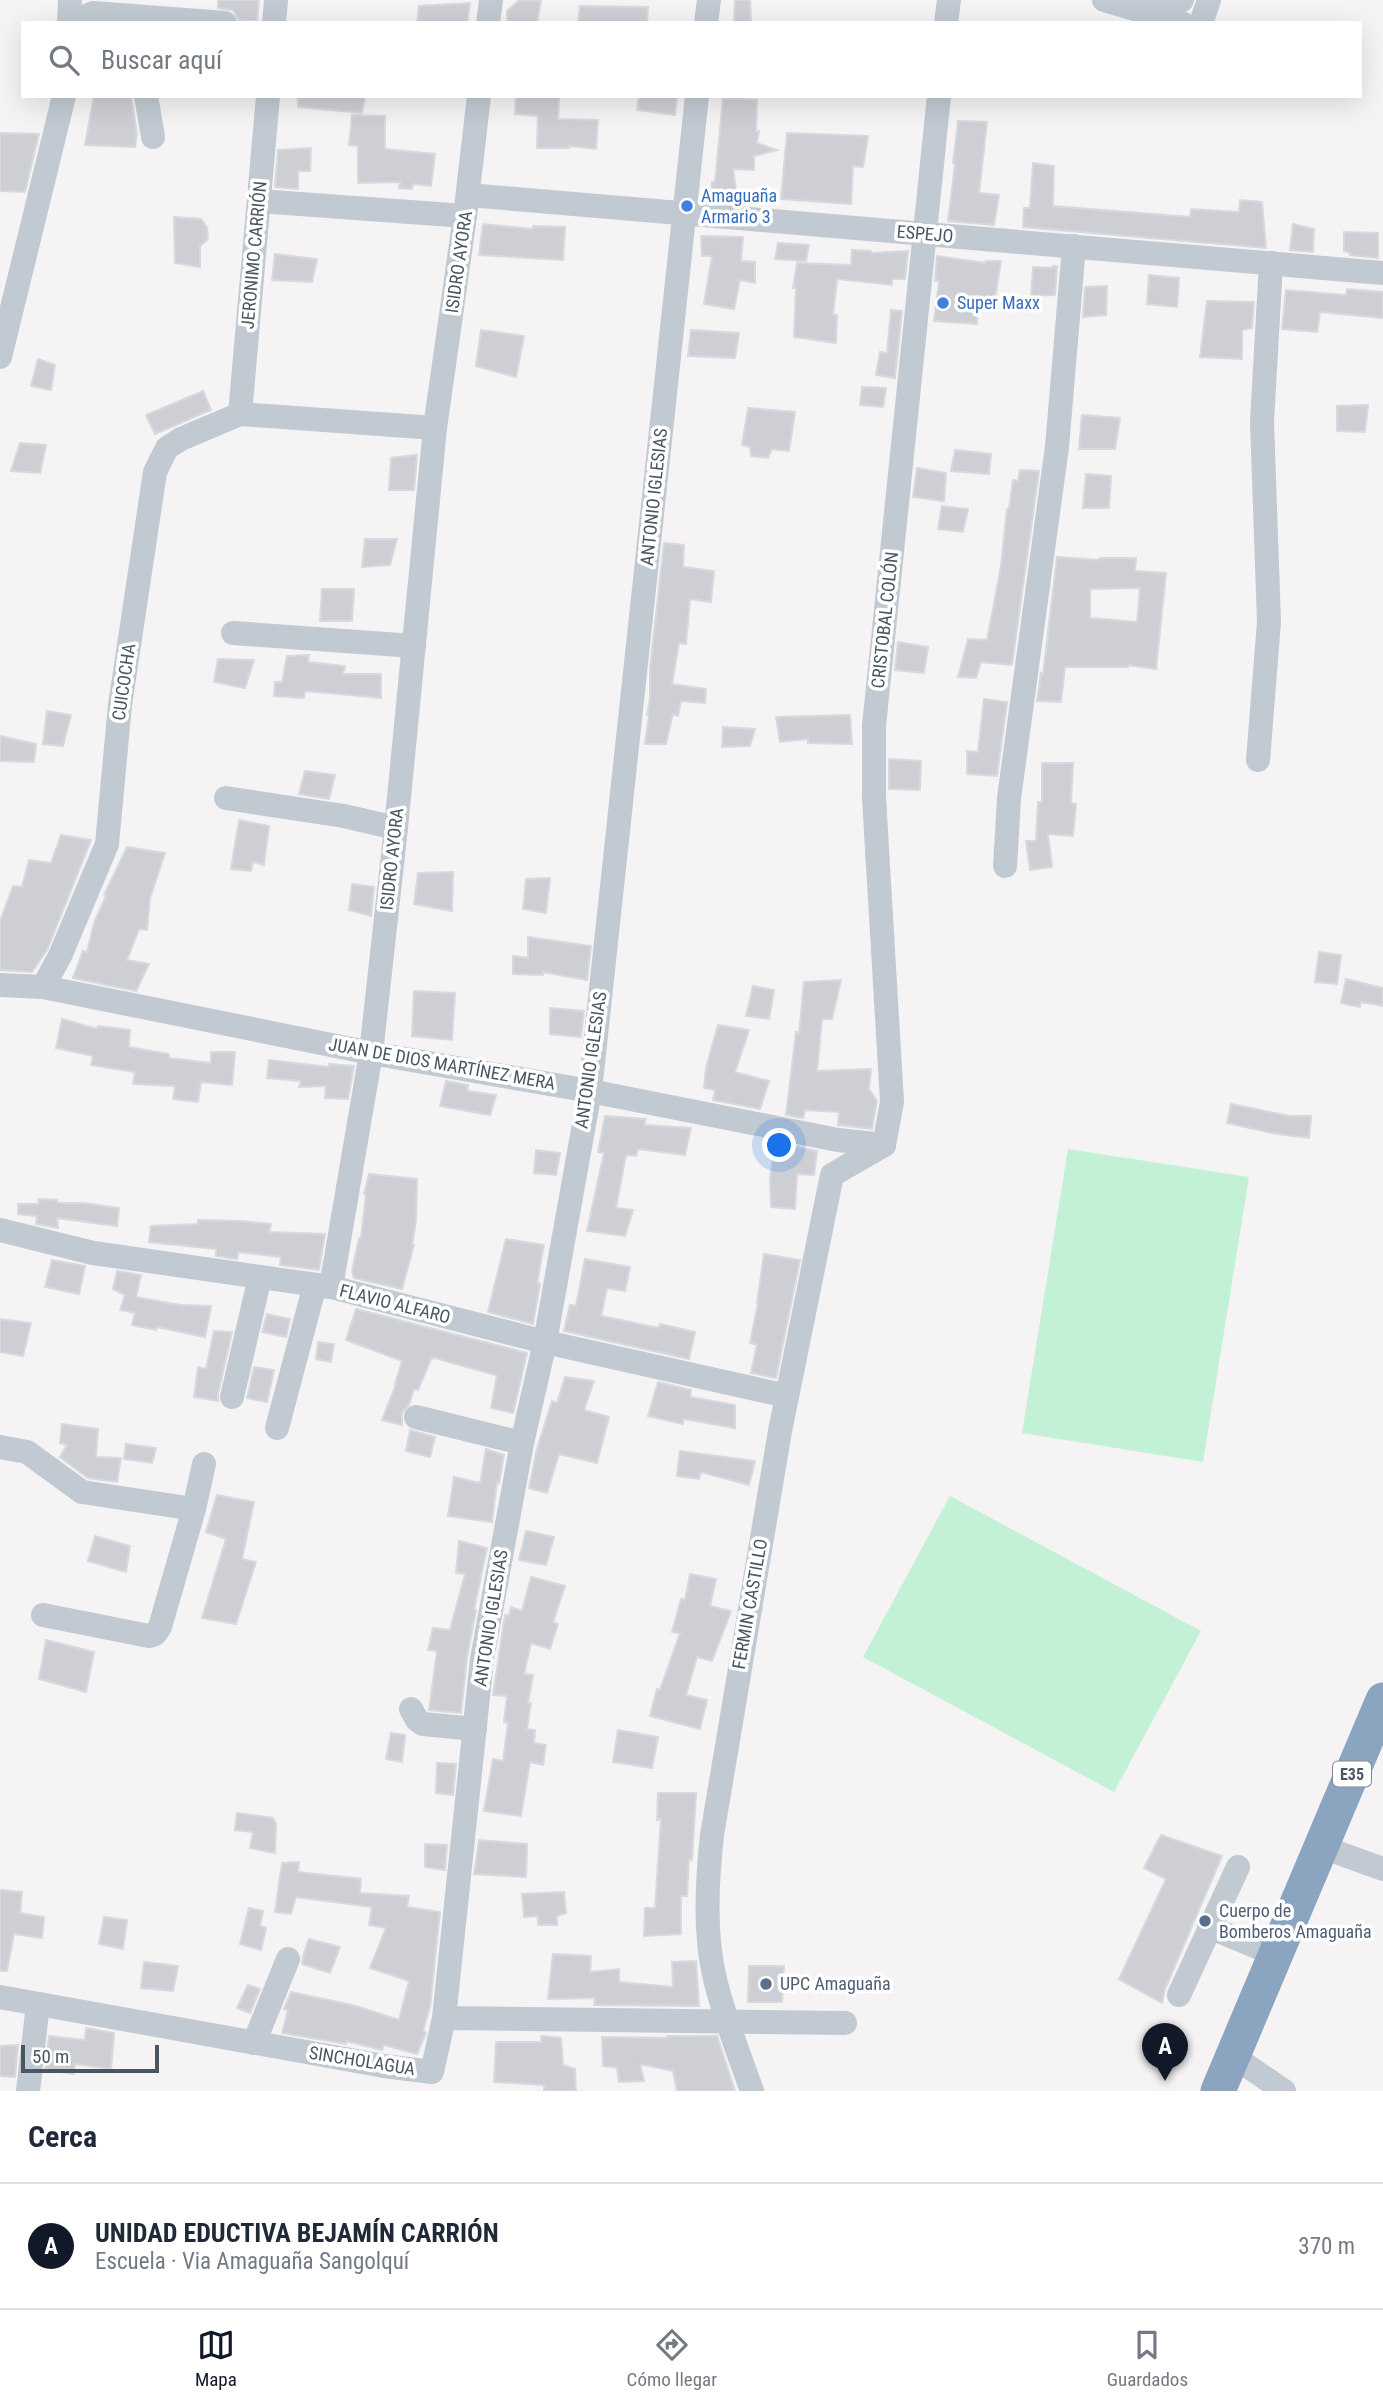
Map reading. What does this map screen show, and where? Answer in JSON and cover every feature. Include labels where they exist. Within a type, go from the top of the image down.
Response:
[{"type":"highway","name":"E35","points":[[1218,2091],[1383,1700]]},
{"type":"street","points":[[69,21],[70,0]]},
{"type":"street","points":[[274,21],[276,0]]},
{"type":"street","points":[[488,21],[491,0]]},
{"type":"street","points":[[706,21],[709,0]]},
{"type":"street","points":[[946,21],[949,0]]},
{"type":"street","points":[[1104,0],[1175,21]]},
{"type":"street","points":[[1147,13],[1182,0]]},
{"type":"street","points":[[1202,21],[1209,0]]},
{"type":"street","points":[[83,21],[93,13],[177,21]]},
{"type":"street","points":[[146,98],[153,137]]},
{"type":"street","name":"JERONIMO CARRIÓN","points":[[240,414],[268,98]]},
{"type":"street","name":"ISIDRO AYORA","points":[[278,1429],[312,1296],[324,1286],[371,1053],[435,428],[479,98]]},
{"type":"street","name":"ANTONIO IGLESIAS","points":[[444,2018],[482,1659],[522,1443],[545,1342],[590,1091],[697,98]]},
{"type":"street","name":"CRISTOBAL COLÓN","points":[[884,1145],[892,1102],[874,798],[874,726],[939,98]]},
{"type":"street","points":[[0,357],[70,104]]},
{"type":"street","name":"ESPEJO","points":[[258,201],[683,212],[1383,272]]},
{"type":"street","points":[[1005,866],[1009,798],[1057,447],[1074,246]]},
{"type":"street","points":[[1258,760],[1269,622],[1262,422],[1271,263]]},
{"type":"street","points":[[240,414],[435,428]]},
{"type":"street","name":"CUICOCHA","points":[[43,987],[60,956],[107,844],[120,705],[155,472],[167,448],[181,439],[240,414]]},
{"type":"street","points":[[233,633],[414,646]]},
{"type":"street","points":[[226,798],[344,816],[396,828]]},
{"type":"street","name":"JUAN DE DIOS MARTÍNEZ MERA","points":[[0,985],[43,987],[371,1053],[590,1091],[838,1140],[884,1145]]},
{"type":"street","name":"FERMIN CASTILLO","points":[[752,2091],[714,1978],[709,1936],[708,1871],[718,1789],[787,1396],[838,1140]]},
{"type":"street","points":[[832,1175],[884,1145]]},
{"type":"street","name":"FLAVIO ALFARO","points":[[0,1230],[93,1253],[324,1286],[545,1342],[787,1396]]},
{"type":"street","points":[[232,1397],[260,1277]]},
{"type":"street","points":[[416,1417],[522,1443]]},
{"type":"street","points":[[0,1447],[27,1452],[82,1492],[194,1510]]},
{"type":"street","points":[[43,1615],[149,1636],[156,1634],[194,1510],[204,1464]]},
{"type":"street","points":[[411,1709],[417,1720],[423,1724],[475,1729]]},
{"type":"street","points":[[1322,1847],[1383,1869]]},
{"type":"street","points":[[1179,1995],[1238,1867]]},
{"type":"street","points":[[1209,1927],[1276,1955]]},
{"type":"street","points":[[254,2043],[288,1959]]},
{"type":"street","name":"SINCHOLAGUA","points":[[0,1997],[384,2066],[431,2082],[444,2018]]},
{"type":"street","points":[[28,2091],[38,2004]]},
{"type":"street","points":[[444,2018],[845,2023]]},
{"type":"street","points":[[1233,2056],[1284,2091]]},
{"type":"green space","points":[[1068,1149],[1249,1177],[1203,1462],[1022,1433]]},
{"type":"green space","points":[[950,1496],[1201,1631],[1114,1792],[863,1657]]},
{"type":"building","points":[[218,0],[259,0],[257,21],[239,20],[233,10],[218,8]]},
{"type":"building","points":[[519,0],[541,1],[537,21],[507,21],[507,11]]},
{"type":"building","points":[[735,0],[750,0],[751,21],[734,21]]},
{"type":"building","points":[[470,3],[467,21],[417,21],[419,6]]},
{"type":"building","points":[[580,6],[648,7],[647,21],[578,21]]},
{"type":"building","points":[[94,98],[131,98],[137,134],[135,147],[85,145]]},
{"type":"building","points":[[298,98],[365,98],[362,113],[298,107]]},
{"type":"building","points":[[516,98],[559,98],[558,119],[598,120],[596,149],[569,146],[537,148],[538,116],[515,114]]},
{"type":"building","points":[[639,98],[677,98],[675,115],[637,110]]},
{"type":"building","points":[[723,98],[757,100],[757,143],[777,150],[754,156],[754,170],[733,169],[738,203],[710,201],[712,182],[715,182]]},
{"type":"building","points":[[352,115],[385,116],[385,149],[435,154],[431,186],[413,184],[412,189],[399,188],[400,182],[358,183],[358,146],[349,145]]},
{"type":"building","points":[[958,121],[987,122],[979,193],[999,195],[994,225],[948,221]]},
{"type":"building","points":[[0,133],[39,134],[25,192],[0,191]]},
{"type":"building","points":[[787,133],[868,136],[863,167],[853,166],[851,204],[781,199]]},
{"type":"building","points":[[311,148],[310,171],[298,171],[298,189],[275,187],[278,150]]},
{"type":"building","points":[[1033,163],[1054,166],[1053,206],[1190,217],[1191,209],[1239,212],[1240,200],[1262,202],[1266,248],[1023,227],[1024,208],[1030,208]]},
{"type":"building","points":[[174,217],[201,219],[207,227],[208,239],[200,246],[200,267],[175,263]]},
{"type":"building","points":[[483,224],[533,229],[533,226],[565,227],[563,260],[479,255]]},
{"type":"building","points":[[1293,224],[1314,229],[1313,252],[1290,250]]},
{"type":"building","points":[[1344,232],[1378,233],[1378,258],[1350,255],[1344,251]]},
{"type":"building","points":[[701,236],[743,237],[741,261],[755,262],[755,283],[740,280],[734,309],[704,304],[712,256],[702,256]]},
{"type":"building","points":[[778,243],[809,245],[806,261],[775,259]]},
{"type":"building","points":[[852,250],[871,253],[908,251],[905,279],[892,279],[892,285],[837,279],[833,315],[837,315],[836,343],[794,337],[796,288],[793,288],[797,263],[851,265]]},
{"type":"building","points":[[275,254],[317,259],[312,282],[272,280]]},
{"type":"building","points":[[937,256],[985,263],[1001,261],[995,299],[978,301],[977,324],[934,321],[939,281],[935,281]]},
{"type":"building","points":[[1057,266],[1055,295],[1031,296],[1033,267]]},
{"type":"building","points":[[1149,275],[1179,278],[1177,307],[1147,304]]},
{"type":"building","points":[[1107,286],[1106,315],[1083,317],[1085,287]]},
{"type":"building","points":[[1347,289],[1383,292],[1383,318],[1320,312],[1317,332],[1282,329],[1286,290],[1346,295]]},
{"type":"building","points":[[1207,301],[1254,302],[1252,328],[1242,330],[1242,359],[1200,357]]},
{"type":"building","points":[[891,310],[902,311],[895,378],[876,375],[880,352],[887,353]]},
{"type":"building","points":[[481,330],[524,336],[516,377],[476,366]]},
{"type":"building","points":[[691,330],[739,333],[735,358],[688,356]]},
{"type":"building","points":[[38,359],[55,365],[51,390],[31,386]]},
{"type":"building","points":[[862,387],[886,388],[883,407],[860,405]]},
{"type":"building","points":[[203,391],[211,410],[155,434],[146,415]]},
{"type":"building","points":[[1368,405],[1365,432],[1337,431],[1337,406]]},
{"type":"building","points":[[748,408],[795,412],[789,451],[772,449],[768,458],[751,456],[750,447],[742,445]]},
{"type":"building","points":[[1082,415],[1120,418],[1115,449],[1079,449]]},
{"type":"building","points":[[20,443],[46,445],[40,473],[11,471]]},
{"type":"building","points":[[955,450],[991,454],[989,474],[951,471]]},
{"type":"building","points":[[417,455],[414,490],[389,490],[391,458]]},
{"type":"building","points":[[917,468],[946,473],[944,501],[913,497]]},
{"type":"building","points":[[1020,470],[1039,471],[1012,665],[981,662],[976,678],[958,677],[968,639],[987,640],[1001,566],[1007,509],[1013,480],[1018,481]]},
{"type":"building","points":[[1086,474],[1111,476],[1109,508],[1083,508]]},
{"type":"building","points":[[942,506],[968,509],[963,532],[938,529]]},
{"type":"building","points":[[365,539],[397,539],[390,565],[362,567]]},
{"type":"building","points":[[664,543],[684,545],[683,567],[714,571],[711,602],[690,599],[686,644],[679,643],[672,684],[706,689],[705,703],[681,701],[678,716],[673,714],[666,744],[645,744],[649,716],[650,668]]},
{"type":"building","points":[[1057,557],[1099,560],[1136,558],[1135,571],[1166,573],[1156,669],[1128,665],[1065,667],[1061,702],[1037,701],[1041,673],[1043,674]],"holes":[[[1140,588],[1137,622],[1090,618],[1090,589]]]},
{"type":"building","points":[[322,589],[354,589],[352,621],[320,621]]},
{"type":"building","points":[[898,642],[928,647],[924,673],[895,670]]},
{"type":"building","points":[[309,655],[308,662],[345,666],[343,674],[381,674],[381,698],[305,691],[304,698],[274,696],[275,682],[282,682],[287,656]]},
{"type":"building","points":[[218,659],[254,660],[245,688],[214,682]]},
{"type":"building","points":[[984,699],[1007,702],[997,776],[967,774],[967,751],[978,752]]},
{"type":"building","points":[[47,711],[71,715],[63,746],[43,744]]},
{"type":"building","points":[[850,715],[852,744],[808,743],[808,739],[780,742],[776,717]]},
{"type":"building","points":[[723,727],[755,729],[750,746],[722,747]]},
{"type":"building","points":[[0,736],[36,744],[34,762],[0,761]]},
{"type":"building","points":[[889,759],[921,761],[920,790],[889,789]]},
{"type":"building","points":[[1042,763],[1073,763],[1071,803],[1076,804],[1073,836],[1048,834],[1052,867],[1030,870],[1026,841],[1036,841],[1038,802],[1042,802]]},
{"type":"building","points":[[305,771],[335,775],[329,799],[299,794]]},
{"type":"building","points":[[239,820],[269,826],[264,865],[253,862],[251,871],[231,869]]},
{"type":"building","points":[[61,835],[91,840],[47,950],[32,972],[0,970],[0,921],[13,886],[22,887],[29,860],[51,863]]},
{"type":"building","points":[[127,847],[165,853],[150,898],[147,930],[139,929],[127,960],[149,964],[136,991],[73,978],[83,951],[87,952],[94,923],[106,896],[104,895]]},
{"type":"building","points":[[453,872],[452,911],[414,904],[418,873]]},
{"type":"building","points":[[550,878],[546,913],[523,909],[526,879]]},
{"type":"building","points":[[352,884],[374,887],[371,916],[349,910]]},
{"type":"building","points":[[528,937],[591,946],[587,980],[543,972],[543,975],[513,974],[513,956],[528,958]]},
{"type":"building","points":[[1319,952],[1341,955],[1337,984],[1315,982]]},
{"type":"building","points":[[1346,979],[1383,988],[1383,1006],[1361,1002],[1360,1007],[1341,1003]]},
{"type":"building","points":[[841,980],[832,1019],[822,1019],[817,1071],[871,1069],[869,1089],[877,1101],[872,1129],[838,1125],[839,1112],[805,1110],[803,1118],[786,1115],[804,982]]},
{"type":"building","points":[[753,986],[774,990],[769,1019],[746,1016]]},
{"type":"building","points":[[414,991],[455,993],[452,1040],[412,1036]]},
{"type":"building","points":[[550,1008],[584,1011],[581,1037],[550,1034]]},
{"type":"building","points":[[62,1019],[97,1029],[98,1026],[130,1030],[129,1047],[169,1054],[169,1058],[211,1063],[211,1052],[235,1052],[232,1085],[201,1082],[198,1102],[173,1099],[175,1086],[133,1084],[135,1072],[91,1065],[93,1056],[56,1048]]},
{"type":"building","points":[[718,1025],[749,1030],[735,1072],[769,1081],[760,1109],[713,1100],[715,1090],[704,1088],[706,1068]]},
{"type":"building","points":[[269,1060],[329,1067],[329,1064],[354,1066],[348,1099],[325,1098],[326,1086],[299,1087],[301,1081],[267,1078]]},
{"type":"building","points":[[446,1081],[468,1085],[467,1091],[496,1095],[490,1115],[440,1106]]},
{"type":"building","points":[[1231,1104],[1289,1116],[1311,1116],[1309,1138],[1227,1123]]},
{"type":"building","points":[[605,1116],[646,1119],[644,1125],[691,1128],[685,1155],[638,1149],[636,1156],[626,1155],[616,1208],[633,1210],[625,1236],[587,1231],[604,1153],[598,1152]]},
{"type":"building","points":[[783,1144],[817,1151],[814,1175],[797,1174],[795,1209],[771,1207],[770,1180],[774,1146]]},
{"type":"building","points":[[536,1150],[560,1153],[556,1175],[534,1173]]},
{"type":"building","points":[[369,1174],[417,1179],[414,1245],[402,1289],[354,1278],[352,1271],[361,1238],[364,1194]]},
{"type":"building","points":[[39,1199],[119,1208],[117,1226],[57,1218],[58,1228],[36,1224],[37,1216],[18,1214],[18,1204],[38,1204]]},
{"type":"building","points":[[198,1220],[271,1224],[269,1232],[325,1234],[319,1270],[280,1265],[281,1257],[238,1252],[237,1259],[216,1256],[216,1249],[149,1242],[151,1226],[198,1224]]},
{"type":"building","points":[[506,1239],[544,1245],[533,1324],[488,1312]]},
{"type":"building","points":[[764,1254],[800,1260],[776,1378],[751,1373],[757,1345],[750,1343]]},
{"type":"building","points":[[585,1259],[630,1267],[625,1291],[607,1288],[601,1316],[695,1332],[689,1359],[564,1331],[570,1305],[576,1306]]},
{"type":"building","points":[[52,1260],[85,1266],[79,1294],[45,1287]]},
{"type":"building","points":[[117,1271],[141,1275],[136,1297],[180,1305],[211,1306],[205,1337],[132,1325],[135,1313],[120,1310],[125,1295],[113,1289]]},
{"type":"building","points":[[356,1309],[527,1353],[513,1413],[491,1408],[497,1376],[435,1358],[431,1359],[418,1390],[414,1389],[409,1405],[402,1413],[402,1425],[382,1420],[402,1361],[346,1340]]},
{"type":"building","points":[[267,1314],[290,1319],[286,1337],[262,1332]]},
{"type":"building","points":[[0,1319],[31,1323],[23,1356],[0,1352]]},
{"type":"building","points":[[214,1331],[232,1332],[218,1401],[194,1397],[198,1367],[206,1369]]},
{"type":"building","points":[[318,1342],[334,1344],[331,1362],[316,1359]]},
{"type":"building","points":[[254,1367],[274,1370],[267,1402],[247,1398]]},
{"type":"building","points":[[565,1377],[594,1381],[584,1410],[609,1417],[597,1463],[559,1454],[547,1493],[529,1488],[537,1449],[552,1401],[557,1403]]},
{"type":"building","points":[[658,1382],[691,1390],[690,1397],[735,1405],[735,1428],[684,1419],[683,1424],[648,1416]]},
{"type":"building","points":[[62,1424],[98,1429],[96,1457],[121,1458],[117,1482],[88,1478],[60,1457],[67,1445],[60,1443]]},
{"type":"building","points":[[410,1430],[435,1437],[430,1457],[406,1451]]},
{"type":"building","points":[[126,1444],[156,1448],[152,1463],[124,1459]]},
{"type":"building","points":[[486,1449],[504,1455],[499,1483],[497,1482],[492,1522],[448,1516],[454,1477],[480,1483]]},
{"type":"building","points":[[680,1451],[755,1461],[749,1485],[701,1472],[699,1479],[677,1476]]},
{"type":"building","points":[[217,1495],[254,1502],[242,1559],[256,1562],[236,1624],[202,1618],[226,1539],[206,1532]]},
{"type":"building","points":[[526,1531],[554,1537],[546,1565],[519,1560]]},
{"type":"building","points":[[95,1536],[130,1546],[126,1572],[88,1561]]},
{"type":"building","points":[[459,1541],[487,1548],[474,1610],[461,1713],[429,1710],[437,1651],[428,1650],[433,1628],[450,1630],[465,1574],[456,1573]]},
{"type":"building","points":[[690,1574],[716,1579],[710,1606],[731,1611],[712,1661],[697,1657],[686,1695],[707,1700],[700,1729],[650,1716],[657,1689],[660,1690],[680,1633],[672,1632],[681,1599],[685,1600]]},
{"type":"building","points":[[531,1577],[565,1586],[553,1622],[558,1624],[550,1649],[531,1643],[524,1674],[533,1675],[527,1729],[535,1730],[534,1743],[546,1745],[543,1765],[530,1762],[521,1816],[484,1811],[493,1759],[503,1761],[508,1723],[504,1722],[507,1696],[493,1695],[505,1615],[509,1616],[511,1607],[522,1611]]},
{"type":"building","points":[[46,1640],[94,1652],[86,1692],[39,1679]]},
{"type":"building","points":[[618,1730],[658,1737],[652,1768],[613,1762]]},
{"type":"building","points":[[391,1733],[405,1735],[402,1762],[386,1759]]},
{"type":"building","points":[[437,1763],[456,1764],[453,1795],[436,1793]]},
{"type":"building","points":[[658,1793],[696,1793],[692,1860],[689,1859],[687,1896],[681,1896],[681,1934],[644,1936],[645,1908],[655,1908],[661,1819],[657,1820]]},
{"type":"building","points":[[237,1813],[273,1818],[276,1824],[275,1853],[250,1848],[253,1832],[235,1830]]},
{"type":"building","points":[[1161,1835],[1222,1856],[1165,1989],[1162,2003],[1119,1979],[1166,1879],[1144,1868]]},
{"type":"building","points":[[479,1840],[527,1844],[526,1877],[474,1874]]},
{"type":"building","points":[[425,1844],[447,1845],[445,1870],[425,1867]]},
{"type":"building","points":[[299,1862],[298,1872],[361,1879],[360,1893],[409,1896],[407,1907],[440,1912],[430,2006],[423,2031],[426,2033],[417,2054],[384,2045],[382,2050],[346,2041],[346,2044],[282,2033],[288,2010],[284,2009],[291,1992],[356,2006],[399,2020],[409,1981],[370,1968],[386,1928],[369,1925],[372,1907],[296,1897],[291,1914],[275,1912],[282,1863]]},
{"type":"building","points":[[0,1890],[22,1892],[20,1913],[44,1917],[42,1938],[14,1934],[7,1971],[0,1971]]},
{"type":"building","points":[[564,1892],[566,1913],[557,1916],[557,1925],[538,1925],[538,1916],[524,1917],[522,1894]]},
{"type":"building","points":[[249,1908],[263,1911],[260,1926],[266,1928],[261,1950],[240,1944]]},
{"type":"building","points":[[104,1917],[127,1920],[123,1949],[99,1944]]},
{"type":"building","points":[[309,1939],[340,1947],[330,1973],[302,1964]]},
{"type":"building","points":[[553,1954],[591,1956],[590,1972],[619,1969],[619,1982],[673,1987],[672,1962],[696,1961],[699,2006],[594,2005],[595,1998],[548,1999]]},
{"type":"building","points":[[144,1962],[178,1966],[173,1991],[141,1988]]},
{"type":"building","name":"UPC Amaguaña","points":[[749,1966],[784,1966],[782,2002],[748,2002]]},
{"type":"building","points":[[248,1985],[260,1989],[250,2013],[237,2008]]},
{"type":"building","points":[[86,2028],[114,2033],[111,2069],[75,2064],[74,2074],[45,2070],[49,2036],[85,2040]]},
{"type":"building","points":[[541,2036],[561,2038],[563,2065],[575,2069],[576,2091],[544,2091],[544,2085],[494,2082],[496,2042],[541,2042]]},
{"type":"building","points":[[717,2036],[735,2091],[677,2091],[673,2071],[640,2064],[644,2081],[619,2082],[617,2068],[603,2066],[602,2037]]},
{"type":"building","points":[[18,2045],[15,2077],[0,2076],[0,2046]]},
{"type":"place","name":"Amaguaña Armario 3","points":[[687,206]]},
{"type":"place","name":"Super Maxx","points":[[943,303]]},
{"type":"place","name":"Cuerpo de Bomberos Amaguaña","points":[[1205,1921]]},
{"type":"place","name":"UPC Amaguaña","points":[[766,1984]]},
{"type":"place","name":"UNIDAD EDUCTIVA BEJAMÍN CARRIÓN","points":[[1165,2081]]}]
